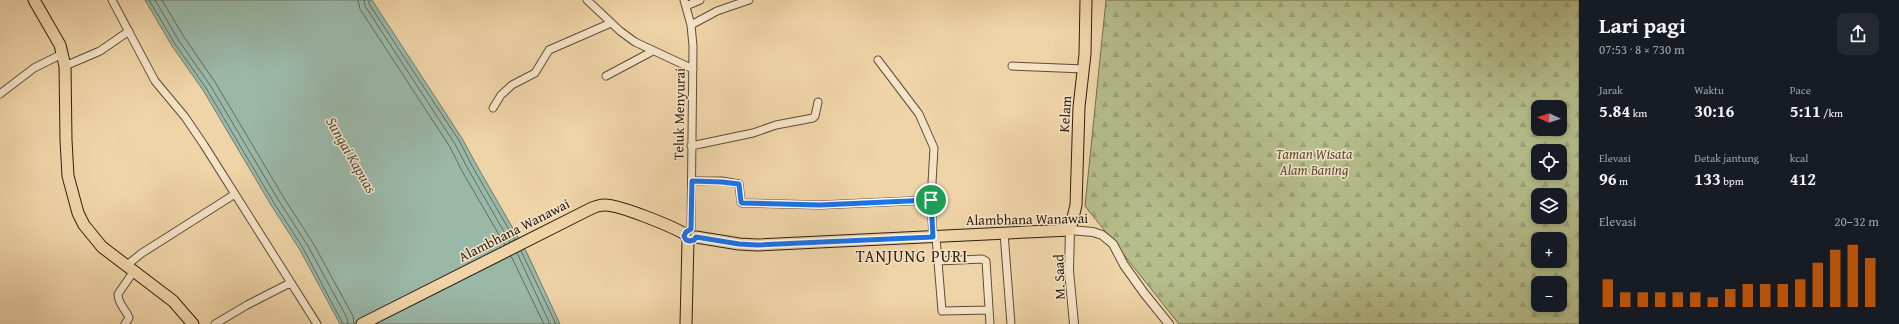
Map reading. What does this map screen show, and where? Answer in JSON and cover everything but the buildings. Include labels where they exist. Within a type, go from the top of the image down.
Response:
[{"type":"main road","points":[[34,0],[60,45],[65,66],[68,176],[78,213],[90,234],[102,247],[173,301],[193,324]]},
{"type":"main road","name":"Kelam","points":[[1070,230],[1076,205],[1079,107],[1084,69],[1086,0]]},
{"type":"main road","name":"Alambhana Wanawai","points":[[362,324],[572,218],[599,206],[612,206],[690,235],[739,244],[757,245],[1070,230]]},
{"type":"main road","points":[[686,324],[690,235]]},
{"type":"street","points":[[112,0],[130,31],[150,72],[166,95],[185,117],[317,324]]},
{"type":"street","points":[[587,0],[628,37],[653,51],[693,69]]},
{"type":"street","points":[[685,3],[700,0]]},
{"type":"street","points":[[691,25],[717,11],[749,0]]},
{"type":"street","name":"Teluk Menyurai","points":[[685,3],[691,25],[693,69],[690,235]]},
{"type":"street","points":[[493,108],[508,88],[535,73],[549,50],[611,23]]},
{"type":"street","points":[[65,66],[100,51],[130,31]]},
{"type":"street","points":[[606,76],[653,51]]},
{"type":"street","points":[[0,94],[34,68],[62,54]]},
{"type":"street","points":[[878,60],[920,114],[935,154],[931,200],[942,311],[989,310]]},
{"type":"street","points":[[1012,66],[1084,69]]},
{"type":"street","points":[[691,146],[753,133],[776,125],[813,118],[815,116],[818,102]]},
{"type":"street","points":[[692,181],[739,184],[742,203],[820,205],[931,200]]},
{"type":"street","points":[[125,324],[129,318],[120,305],[118,294],[130,268],[142,253],[235,194]]},
{"type":"street","name":"M. Saad","points":[[1070,230],[1069,271],[1074,324]]},
{"type":"street","name":"Alambhana Wanawai","points":[[1070,230],[1093,232],[1102,235],[1113,244],[1132,276],[1169,324]]},
{"type":"street","points":[[1004,233],[1011,324]]},
{"type":"street","points":[[938,262],[982,259],[986,261],[990,324]]},
{"type":"street","points":[[216,324],[247,305],[290,283]]},
{"type":"green space","name":"Taman Wisata Alam Baning","points":[[1106,0],[1579,0],[1579,324],[1179,324],[1085,206]]},
{"type":"water","name":"Sungai Kapuas","points":[[145,0],[372,0],[463,140],[527,253],[560,324],[340,324],[300,250],[271,205],[203,90],[172,46]]},
{"type":"district","name":"TANJUNG PURI","points":[[912,256]]},
{"type":"route","points":[[692,181],[739,184],[742,203],[820,205],[931,200],[933,237],[757,245],[739,244],[696,237],[692,241],[688,241],[684,236],[687,230],[691,229],[692,181]]}]
